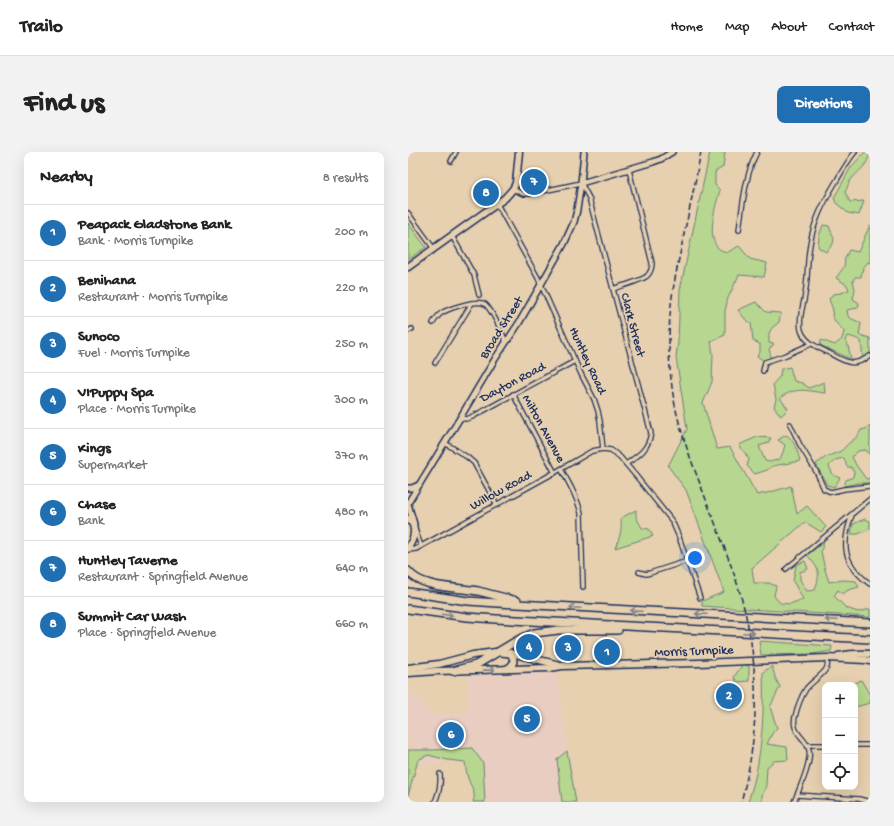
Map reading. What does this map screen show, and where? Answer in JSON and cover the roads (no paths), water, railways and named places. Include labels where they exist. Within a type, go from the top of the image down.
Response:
[{"type":"highway","points":[[408,571],[418,580],[432,585],[478,591],[533,605]]},
{"type":"highway","points":[[408,592],[468,600],[533,605],[870,623]]},
{"type":"highway","points":[[408,609],[496,619],[870,640]]},
{"type":"highway","points":[[453,671],[476,665],[526,636],[546,631],[710,631]]},
{"type":"main road","points":[[408,267],[497,204],[513,190],[518,173],[519,152]]},
{"type":"main road","name":"Broad Street","points":[[408,504],[495,359],[519,323],[564,244],[577,210],[584,152]]},
{"type":"main road","points":[[581,183],[653,162],[672,152]]},
{"type":"main road","points":[[408,488],[412,488],[420,484]]},
{"type":"main road","points":[[408,504],[414,527],[414,537],[408,549]]},
{"type":"main road","points":[[408,519],[414,527]]},
{"type":"main road","name":"Morris Turnpike","points":[[408,668],[439,664],[473,655],[498,652],[510,653],[562,666]]},
{"type":"main road","points":[[506,669],[512,666],[514,662],[514,658],[510,653]]},
{"type":"main road","points":[[827,658],[851,653],[870,654]]},
{"type":"main road","points":[[827,658],[870,661]]},
{"type":"main road","name":"Morris Turnpike","points":[[408,673],[550,668],[562,666],[827,658]]},
{"type":"street","points":[[451,161],[456,152]]},
{"type":"street","points":[[739,230],[747,178],[751,164],[757,152]]},
{"type":"street","points":[[855,152],[846,164],[815,224],[809,251],[805,294],[800,318],[801,329],[806,339],[811,344],[847,362],[858,363],[870,356]]},
{"type":"street","points":[[612,289],[644,278],[652,267],[629,170]]},
{"type":"street","points":[[513,190],[524,194],[530,194],[581,183]]},
{"type":"street","name":"Clark Street","points":[[581,183],[589,198],[650,433],[646,448],[626,464]]},
{"type":"street","name":"Huntley Road","points":[[497,204],[541,284],[575,362],[594,399],[600,421],[603,449]]},
{"type":"street","points":[[408,213],[434,248]]},
{"type":"street","points":[[452,236],[474,275],[479,295]]},
{"type":"street","points":[[433,323],[436,317],[443,312],[472,303],[482,302],[488,307],[506,342]]},
{"type":"street","points":[[435,364],[472,303]]},
{"type":"street","points":[[764,371],[764,362],[786,355],[811,344]]},
{"type":"street","name":"Dayton Road","points":[[460,418],[466,419],[472,417],[575,362]]},
{"type":"street","name":"Milton Avenue","points":[[513,394],[555,472]]},
{"type":"street","points":[[790,424],[800,446],[817,473],[824,489],[831,492],[870,486]]},
{"type":"street","points":[[445,443],[468,457],[474,463],[497,505]]},
{"type":"street","points":[[603,449],[611,450],[626,464],[672,521],[700,598]]},
{"type":"street","name":"Willow Road","points":[[408,549],[414,550],[592,451],[603,449]]},
{"type":"street","name":"Milton Avenue","points":[[561,469],[576,497],[581,513],[583,587]]},
{"type":"street","points":[[786,569],[870,499]]},
{"type":"street","points":[[852,514],[846,535],[846,550],[854,569],[870,584]]},
{"type":"street","points":[[414,527],[421,546]]},
{"type":"street","points":[[639,572],[646,574],[687,561]]},
{"type":"street","points":[[794,802],[810,759],[810,750],[808,745],[796,730],[794,722],[805,690],[827,668],[827,658]]},
{"type":"street","points":[[808,745],[822,745]]},
{"type":"street","points":[[858,745],[870,745]]},
{"type":"street","points":[[435,802],[441,783],[440,774]]},
{"type":"street","points":[[797,795],[859,799],[870,802]]},
{"type":"railway","points":[[701,152],[672,297],[669,330],[669,353],[674,402],[682,432],[734,574],[743,602],[749,631],[753,659],[755,716],[748,773],[741,802]]},
{"type":"place","name":"Huntley Taverne","points":[[534,182]]},
{"type":"place","name":"Summit Car Wash","points":[[486,193]]},
{"type":"place","name":"VIPuppy Spa","points":[[529,647]]},
{"type":"place","name":"Sunoco","points":[[568,648]]},
{"type":"place","name":"Peapack Gladstone Bank","points":[[607,652]]},
{"type":"place","name":"Benihana","points":[[729,696]]},
{"type":"place","name":"Kings","points":[[527,719]]},
{"type":"place","name":"Chase","points":[[451,735]]}]
